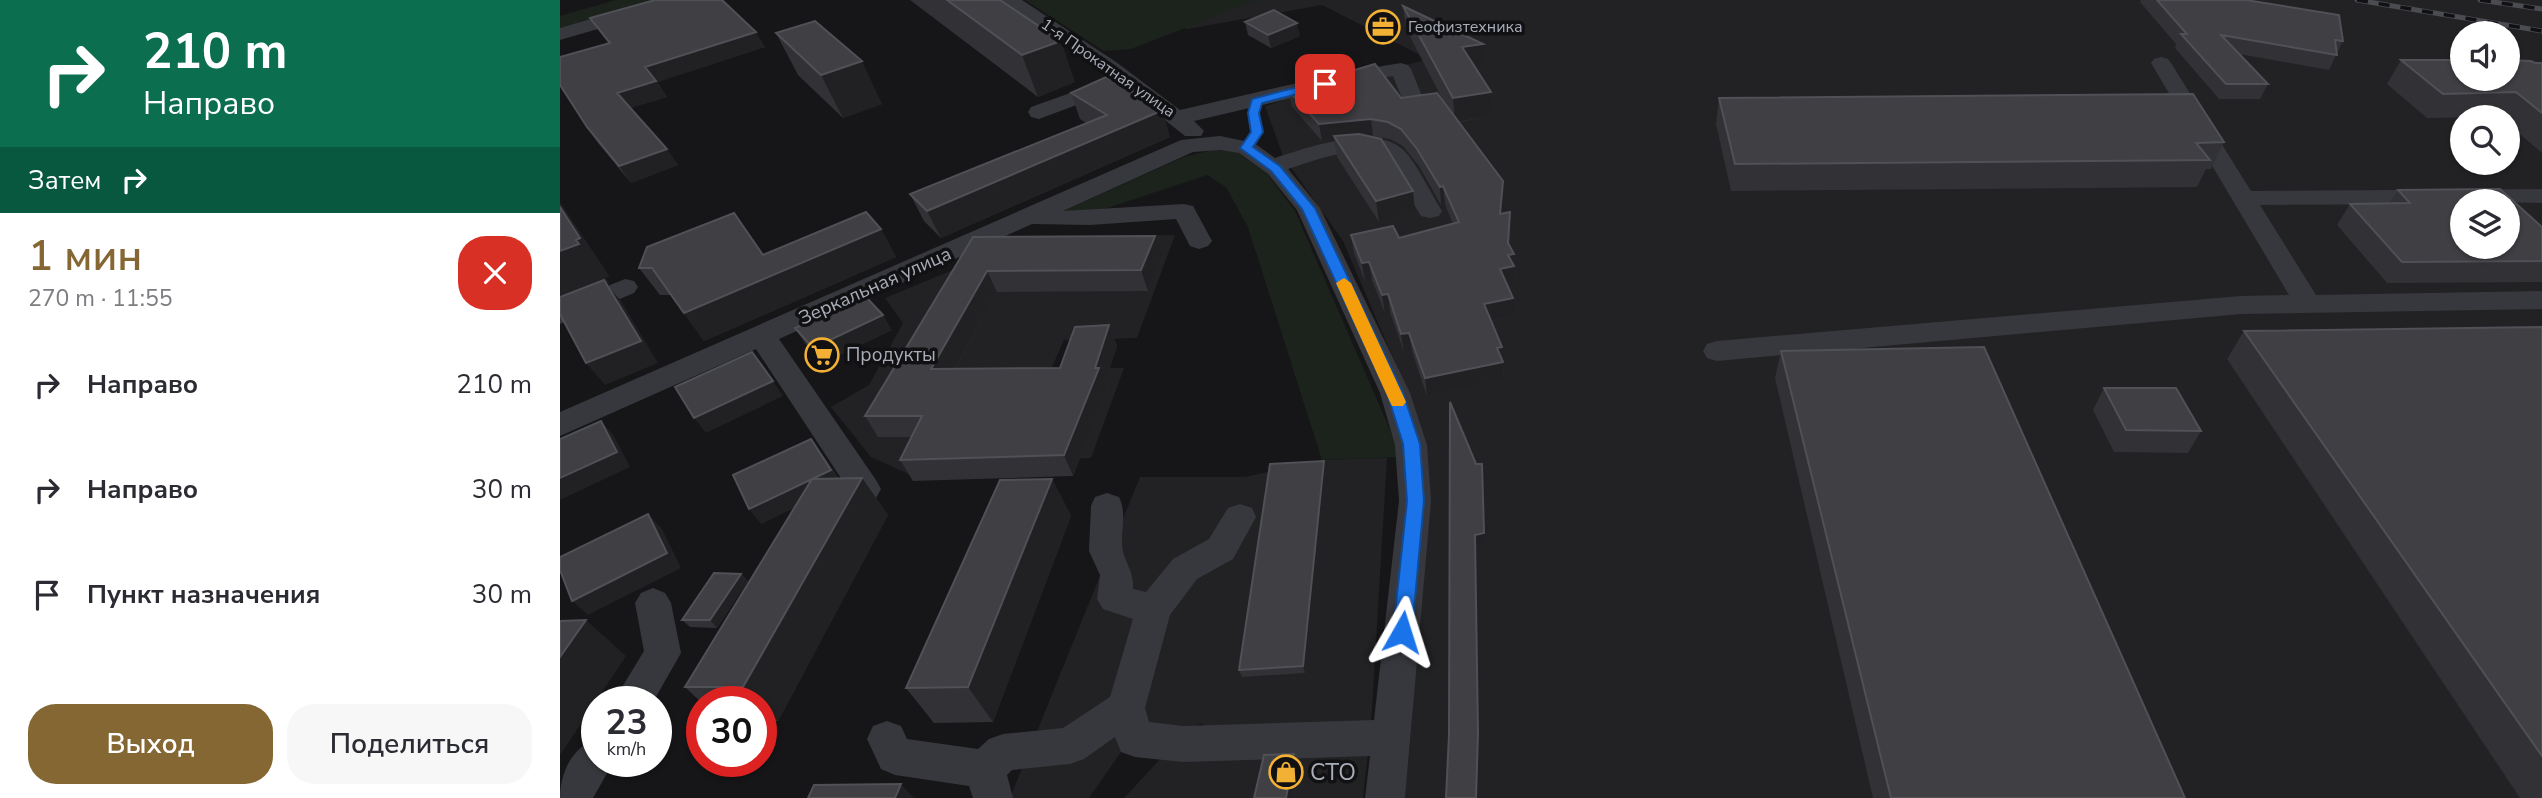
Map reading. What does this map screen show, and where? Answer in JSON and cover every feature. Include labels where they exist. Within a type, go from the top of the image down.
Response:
[{"type":"street","points":[[560,34],[677,0]]},
{"type":"street","name":"1-я Прокатная улица","points":[[1009,0],[1109,66],[1178,117],[1193,131],[1189,145]]},
{"type":"street","points":[[2161,62],[2308,304]]},
{"type":"street","points":[[1189,145],[1220,143],[1371,72],[1401,69],[1413,101]]},
{"type":"street","points":[[1040,112],[1090,92]]},
{"type":"street","points":[[1178,117],[1254,126]]},
{"type":"street","points":[[1254,126],[1272,166],[1308,208],[1395,393],[1412,444],[1415,501],[1385,798]]},
{"type":"street","name":"Зеркальная улица","points":[[560,425],[1189,145]]},
{"type":"street","points":[[1272,166],[1356,146],[1386,146],[1394,153],[1430,211]]},
{"type":"street","points":[[2243,198],[2542,196]]},
{"type":"street","points":[[1026,218],[1090,218],[1184,211],[1199,241]]},
{"type":"street","points":[[560,315],[625,287]]},
{"type":"street","points":[[1717,351],[2241,305],[2542,300]]},
{"type":"street","points":[[762,335],[865,489]]},
{"type":"street","points":[[1107,506],[1105,551],[1117,575],[1115,599],[1154,609]]},
{"type":"street","points":[[1240,517],[1221,549],[1185,569],[1154,609],[1126,708],[1135,739],[1183,744],[1392,737]]},
{"type":"street","points":[[642,686],[663,653],[653,603]]},
{"type":"street","points":[[887,739],[895,756],[989,784],[1003,752],[1070,746],[1126,708]]},
{"type":"street","points":[[570,798],[584,777]]},
{"type":"shaded area","points":[[616,0],[666,0],[560,31],[560,16]]},
{"type":"shaded area","points":[[1025,0],[1257,0],[1131,49],[1104,51]]},
{"type":"shaded area","points":[[1140,0],[2542,0],[2542,798],[1405,798],[1412,718],[1423,443],[1400,374],[1343,241],[1283,156],[1265,106],[1428,59],[1322,5],[1187,29]]},
{"type":"shaded area","points":[[1213,150],[1237,152],[1267,174],[1295,211],[1397,446],[1399,457],[1322,460],[1248,227],[1226,187],[1207,175],[1092,213],[1039,222],[1184,157]]},
{"type":"shaded area","points":[[1175,235],[1137,338],[1064,340],[1052,367],[1124,368],[1091,458],[919,464],[913,476],[871,457],[831,407],[869,385],[903,323],[885,298],[1032,237]]},
{"type":"shaded area","points":[[1387,458],[1371,725],[1363,798],[1124,798],[1162,757],[1204,723],[1121,752],[1089,798],[1010,798],[1140,477],[1245,477],[1322,460]]},
{"type":"building","points":[[655,0],[722,0],[756,32],[645,67],[656,81],[617,93],[667,149],[619,166],[587,127],[560,85],[560,57],[610,43],[590,18]]},
{"type":"building","points":[[947,0],[1000,0],[1061,41],[1022,55]]},
{"type":"building","points":[[2157,0],[2246,0],[2339,15],[2343,41],[2335,40],[2337,55],[2221,35],[2268,84],[2226,84],[2181,34],[2187,34]]},
{"type":"building","points":[[1403,6],[1483,44],[1462,47],[1491,92],[1453,98]]},
{"type":"building","points":[[1274,10],[1297,23],[1268,35],[1245,22]]},
{"type":"building","points":[[815,21],[862,61],[821,75],[776,33]]},
{"type":"building","points":[[2401,60],[2450,60],[2450,91],[2520,91],[2520,61],[2542,63],[2542,113],[2516,92],[2443,94]]},
{"type":"building","points":[[1375,64],[1401,98],[1437,93],[1503,181],[1500,214],[1510,212],[1508,243],[1514,254],[1508,255],[1514,266],[1500,269],[1513,298],[1484,304],[1502,347],[1497,348],[1503,362],[1425,378],[1409,333],[1401,334],[1388,294],[1382,295],[1369,262],[1362,263],[1351,235],[1393,226],[1399,238],[1459,222],[1443,186],[1440,187],[1417,149],[1401,129],[1388,122],[1371,119],[1319,124],[1288,90]]},
{"type":"building","points":[[1106,77],[1163,110],[927,211],[910,194],[1107,115],[1071,93]]},
{"type":"building","points":[[2193,94],[2224,142],[2196,143],[2210,160],[1735,164],[1719,98]]},
{"type":"building","points":[[1359,134],[1381,139],[1413,191],[1376,201],[1334,136]]},
{"type":"building","points":[[2450,189],[2450,259],[2520,259],[2520,207],[2542,227],[2542,261],[2402,262],[2350,204],[2410,203],[2398,190]]},
{"type":"building","points":[[560,207],[580,238],[576,240],[579,244],[560,251]]},
{"type":"building","points":[[866,212],[881,229],[684,313],[652,268],[639,268],[647,247],[734,213],[763,255]]},
{"type":"building","points":[[1155,236],[1141,270],[987,271],[931,369],[1060,368],[1075,327],[1109,325],[1095,368],[1099,368],[1064,455],[900,460],[922,416],[865,416],[973,237]]},
{"type":"building","points":[[604,280],[641,341],[586,363],[560,314],[560,297]]},
{"type":"building","points":[[865,296],[883,315],[813,348],[795,328]]},
{"type":"building","points":[[2542,327],[2542,756],[2244,331]]},
{"type":"building","points":[[1984,347],[2185,798],[1891,798],[1781,351]]},
{"type":"building","points":[[752,352],[773,381],[694,418],[675,387]]},
{"type":"building","points":[[2104,388],[2176,388],[2201,431],[2126,430]]},
{"type":"building","points":[[1450,402],[1476,464],[1482,464],[1484,533],[1475,535],[1478,733],[1476,798],[1446,798],[1449,735]]},
{"type":"building","points":[[601,421],[617,452],[560,478],[560,439]]},
{"type":"building","points":[[811,439],[831,470],[749,509],[733,475]]},
{"type":"building","points":[[1324,461],[1303,666],[1239,670],[1270,464]]},
{"type":"building","points":[[862,478],[744,686],[685,687],[812,479]]},
{"type":"building","points":[[1052,479],[968,687],[906,688],[1000,480]]},
{"type":"building","points":[[648,514],[667,553],[572,601],[560,570],[560,557]]},
{"type":"building","points":[[714,573],[741,574],[710,620],[682,620]]},
{"type":"building","points":[[586,620],[560,657],[560,621]]},
{"type":"building","points":[[1294,754],[1286,798],[1254,798],[1264,755]]},
{"type":"building","points":[[901,784],[895,798],[808,798],[814,785]]},
{"type":"railway","points":[[2357,0],[2542,31]]},
{"type":"railway","points":[[2480,0],[2542,9]]},
{"type":"slow traffic","points":[[1344,283],[1398,402]]},
{"type":"place","name":"Геофизтехника","points":[[1383,27]]},
{"type":"place","name":"Продукты","points":[[822,355]]},
{"type":"place","name":"СТО","points":[[1286,772]]},
{"type":"route","points":[[1325,84],[1256,101],[1254,113],[1257,132],[1247,148],[1276,169],[1308,208],[1395,393],[1412,444],[1415,501],[1402,632]]}]
